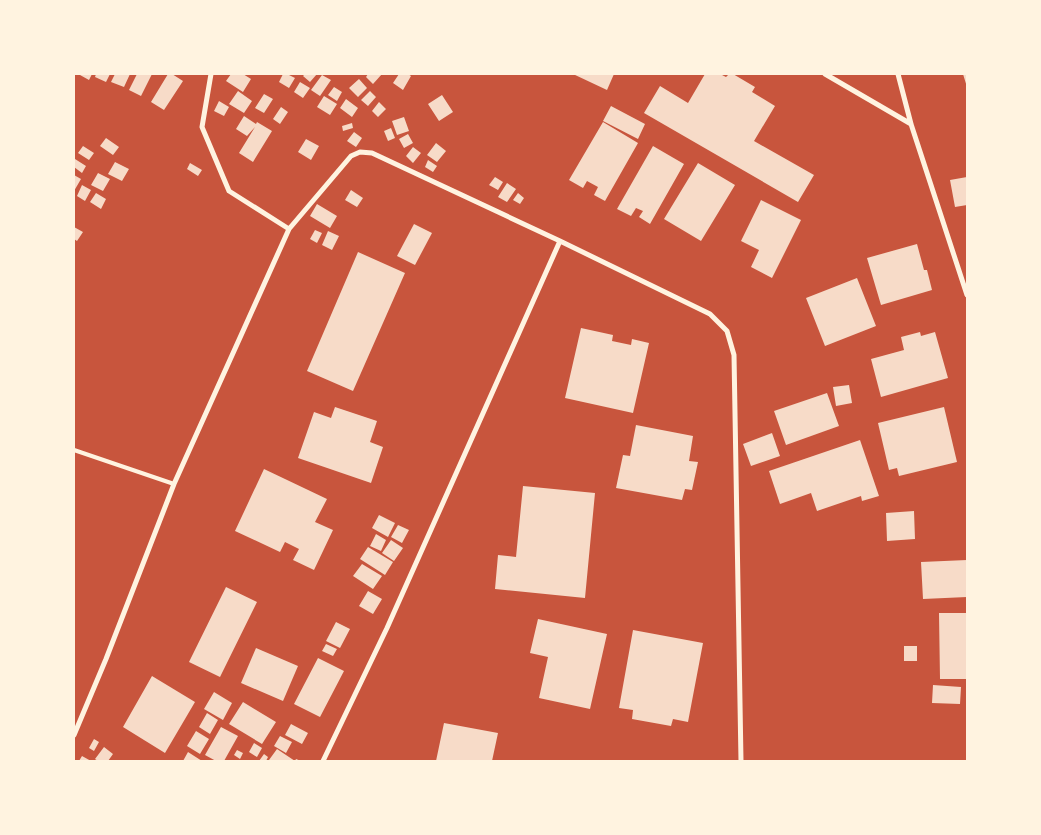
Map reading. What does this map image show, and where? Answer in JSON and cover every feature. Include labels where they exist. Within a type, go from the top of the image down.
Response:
[{"type":"street","points":[[211,74],[202,127],[229,191],[289,228]]},
{"type":"street","points":[[825,74],[911,124]]},
{"type":"street","points":[[898,74],[911,124],[967,295]]},
{"type":"street","points":[[74,735],[174,484],[289,228],[352,156],[360,152],[372,153],[710,314],[727,332],[734,355],[741,761]]},
{"type":"street","points":[[323,761],[388,628],[560,241]]},
{"type":"lane","points":[[74,450],[174,484]]},
{"type":"building","points":[[80,74],[92,74],[89,80]]},
{"type":"building","points":[[96,74],[110,74],[106,82],[95,77]]},
{"type":"building","points":[[115,74],[130,74],[124,87],[111,82]]},
{"type":"building","points":[[137,74],[152,74],[141,96],[129,90]]},
{"type":"building","points":[[168,74],[172,74],[183,81],[164,110],[151,102]]},
{"type":"building","points":[[231,74],[243,74],[251,79],[243,92],[226,81]]},
{"type":"building","points":[[283,74],[295,78],[289,88],[279,82]]},
{"type":"building","points":[[305,74],[317,74],[310,82],[303,76]]},
{"type":"building","points":[[368,74],[382,74],[373,84],[366,77]]},
{"type":"building","points":[[399,74],[411,76],[403,90],[393,83]]},
{"type":"building","points":[[573,74],[614,74],[607,90]]},
{"type":"building","points":[[705,74],[720,74],[726,77],[729,74],[733,74],[755,87],[752,92],[775,106],[754,141],[814,175],[798,202],[644,113],[660,86],[688,103]]},
{"type":"building","points":[[963,74],[967,74],[967,87]]},
{"type":"building","points":[[322,75],[331,80],[320,96],[311,90]]},
{"type":"building","points":[[359,79],[367,88],[358,97],[349,88]]},
{"type":"building","points":[[300,82],[310,88],[303,98],[294,92]]},
{"type":"building","points":[[334,87],[342,92],[337,101],[328,95]]},
{"type":"building","points":[[238,91],[252,101],[244,113],[229,104]]},
{"type":"building","points":[[370,91],[376,97],[368,106],[361,100]]},
{"type":"building","points":[[264,94],[273,99],[264,113],[255,108]]},
{"type":"building","points":[[442,95],[453,112],[439,121],[428,104]]},
{"type":"building","points":[[324,96],[337,104],[330,115],[317,107]]},
{"type":"building","points":[[346,99],[358,108],[352,117],[340,108]]},
{"type":"building","points":[[219,101],[229,107],[224,116],[214,111]]},
{"type":"building","points":[[379,102],[386,109],[378,117],[372,111]]},
{"type":"building","points":[[611,106],[645,124],[638,139],[603,121]]},
{"type":"building","points":[[281,107],[288,112],[280,124],[273,119]]},
{"type":"building","points":[[244,116],[272,131],[253,162],[239,153],[255,127],[247,136],[236,129]]},
{"type":"building","points":[[404,117],[409,131],[397,135],[392,121]]},
{"type":"building","points":[[603,122],[638,143],[605,201],[594,195],[598,187],[587,181],[583,188],[569,180]]},
{"type":"building","points":[[352,123],[353,128],[343,131],[342,126]]},
{"type":"building","points":[[391,128],[395,138],[388,141],[384,131]]},
{"type":"building","points":[[354,132],[362,138],[356,147],[347,141]]},
{"type":"building","points":[[408,134],[413,143],[404,148],[399,139]]},
{"type":"building","points":[[106,138],[119,147],[113,155],[100,146]]},
{"type":"building","points":[[306,139],[319,146],[311,160],[298,152]]},
{"type":"building","points":[[436,143],[446,151],[437,162],[427,155]]},
{"type":"building","points":[[83,146],[94,153],[89,160],[78,153]]},
{"type":"building","points":[[653,146],[684,164],[650,224],[639,217],[643,211],[636,208],[631,216],[617,209]]},
{"type":"building","points":[[413,147],[421,153],[413,163],[406,156]]},
{"type":"building","points":[[75,159],[86,166],[82,173],[74,167]]},
{"type":"building","points":[[428,160],[437,166],[433,172],[425,167]]},
{"type":"building","points":[[115,162],[129,169],[122,181],[108,174]]},
{"type":"building","points":[[190,163],[202,170],[198,176],[187,169]]},
{"type":"building","points":[[698,163],[735,185],[701,241],[664,219]]},
{"type":"building","points":[[98,173],[110,179],[103,191],[91,185]]},
{"type":"building","points":[[74,175],[81,179],[74,191]]},
{"type":"building","points":[[495,177],[503,182],[498,190],[489,185]]},
{"type":"building","points":[[967,177],[967,205],[955,207],[950,180]]},
{"type":"building","points":[[507,183],[516,189],[507,202],[498,197]]},
{"type":"building","points":[[82,185],[91,190],[85,201],[77,196]]},
{"type":"building","points":[[351,190],[363,198],[357,207],[345,200]]},
{"type":"building","points":[[96,193],[106,199],[101,209],[90,202]]},
{"type":"building","points":[[518,193],[524,198],[520,204],[513,200]]},
{"type":"building","points":[[761,200],[801,220],[772,278],[751,267],[759,250],[741,241]]},
{"type":"building","points":[[317,204],[337,216],[330,228],[310,216]]},
{"type":"building","points":[[414,224],[432,233],[415,265],[397,256]]},
{"type":"building","points":[[74,227],[83,232],[77,241],[74,239]]},
{"type":"building","points":[[315,230],[322,233],[317,243],[310,239]]},
{"type":"building","points":[[328,231],[339,236],[332,250],[322,245]]},
{"type":"building","points":[[917,244],[932,290],[881,305],[867,258]]},
{"type":"building","points":[[358,252],[405,273],[353,391],[307,371]]},
{"type":"building","points":[[857,278],[876,326],[825,346],[806,298]]},
{"type":"building","points":[[581,328],[613,335],[612,341],[631,345],[632,339],[649,343],[633,413],[565,398]]},
{"type":"building","points":[[920,332],[921,336],[935,332],[948,378],[881,397],[871,359],[904,350],[901,337]]},
{"type":"building","points":[[849,385],[852,403],[836,406],[833,387]]},
{"type":"building","points":[[827,393],[839,426],[786,445],[774,411]]},
{"type":"building","points":[[335,407],[377,421],[370,442],[383,447],[371,483],[298,458],[314,412],[331,418]]},
{"type":"building","points":[[944,407],[957,462],[899,476],[897,468],[889,470],[878,423]]},
{"type":"building","points":[[636,425],[693,436],[689,461],[698,462],[692,490],[685,489],[682,500],[616,488],[623,455],[630,456]]},
{"type":"building","points":[[772,433],[780,456],[751,466],[743,444]]},
{"type":"building","points":[[860,440],[879,496],[862,501],[861,496],[817,511],[811,493],[780,504],[769,471]]},
{"type":"building","points":[[264,469],[327,499],[315,522],[333,530],[314,570],[293,560],[299,549],[285,542],[280,552],[235,531]]},
{"type":"building","points":[[523,486],[595,493],[585,598],[495,589],[498,555],[516,557]]},
{"type":"building","points":[[914,511],[915,539],[887,541],[886,513]]},
{"type":"building","points":[[379,515],[395,523],[388,537],[372,528]]},
{"type":"building","points":[[398,525],[409,530],[402,543],[391,537]]},
{"type":"building","points":[[376,534],[386,540],[381,551],[370,546]]},
{"type":"building","points":[[391,540],[403,548],[394,561],[382,553]]},
{"type":"building","points":[[368,547],[393,562],[385,575],[360,559]]},
{"type":"building","points":[[967,560],[967,597],[923,599],[921,562]]},
{"type":"building","points":[[362,564],[382,576],[373,589],[353,576]]},
{"type":"building","points":[[226,587],[257,602],[220,677],[189,662]]},
{"type":"building","points":[[368,591],[382,599],[373,614],[359,606]]},
{"type":"building","points":[[939,613],[967,613],[967,679],[940,679]]},
{"type":"building","points":[[538,619],[607,634],[590,709],[539,698],[548,657],[530,653]]},
{"type":"building","points":[[336,622],[350,629],[340,648],[326,641]]},
{"type":"building","points":[[633,630],[703,643],[688,722],[673,719],[671,726],[632,719],[633,710],[619,708]]},
{"type":"building","points":[[326,644],[337,649],[333,656],[322,651]]},
{"type":"building","points":[[904,646],[917,646],[917,661],[904,661]]},
{"type":"building","points":[[256,648],[298,666],[283,701],[241,683]]},
{"type":"building","points":[[318,658],[344,671],[320,717],[294,704]]},
{"type":"building","points":[[152,676],[195,702],[165,753],[123,727]]},
{"type":"building","points":[[933,685],[961,687],[960,704],[932,703]]},
{"type":"building","points":[[214,692],[232,703],[223,720],[204,709]]},
{"type":"building","points":[[243,702],[276,722],[262,744],[229,724]]},
{"type":"building","points":[[207,713],[218,720],[210,734],[199,727]]},
{"type":"building","points":[[444,723],[498,733],[492,761],[436,761]]},
{"type":"building","points":[[291,724],[308,733],[302,744],[285,735]]},
{"type":"building","points":[[221,727],[238,736],[224,761],[216,761],[205,755]]},
{"type":"building","points":[[196,731],[209,739],[200,754],[187,746]]},
{"type":"building","points":[[280,736],[292,742],[286,753],[274,746]]},
{"type":"building","points":[[94,739],[99,742],[94,751],[89,748]]},
{"type":"building","points":[[254,743],[262,748],[257,757],[249,752]]},
{"type":"building","points":[[104,747],[113,754],[108,761],[98,761],[95,759]]},
{"type":"building","points":[[277,749],[295,761],[269,760]]},
{"type":"building","points":[[237,750],[243,753],[240,759],[234,755]]},
{"type":"building","points":[[188,752],[202,761],[183,761]]},
{"type":"building","points":[[264,754],[268,757],[266,761],[259,761]]},
{"type":"building","points":[[82,756],[91,761],[79,761]]}]
